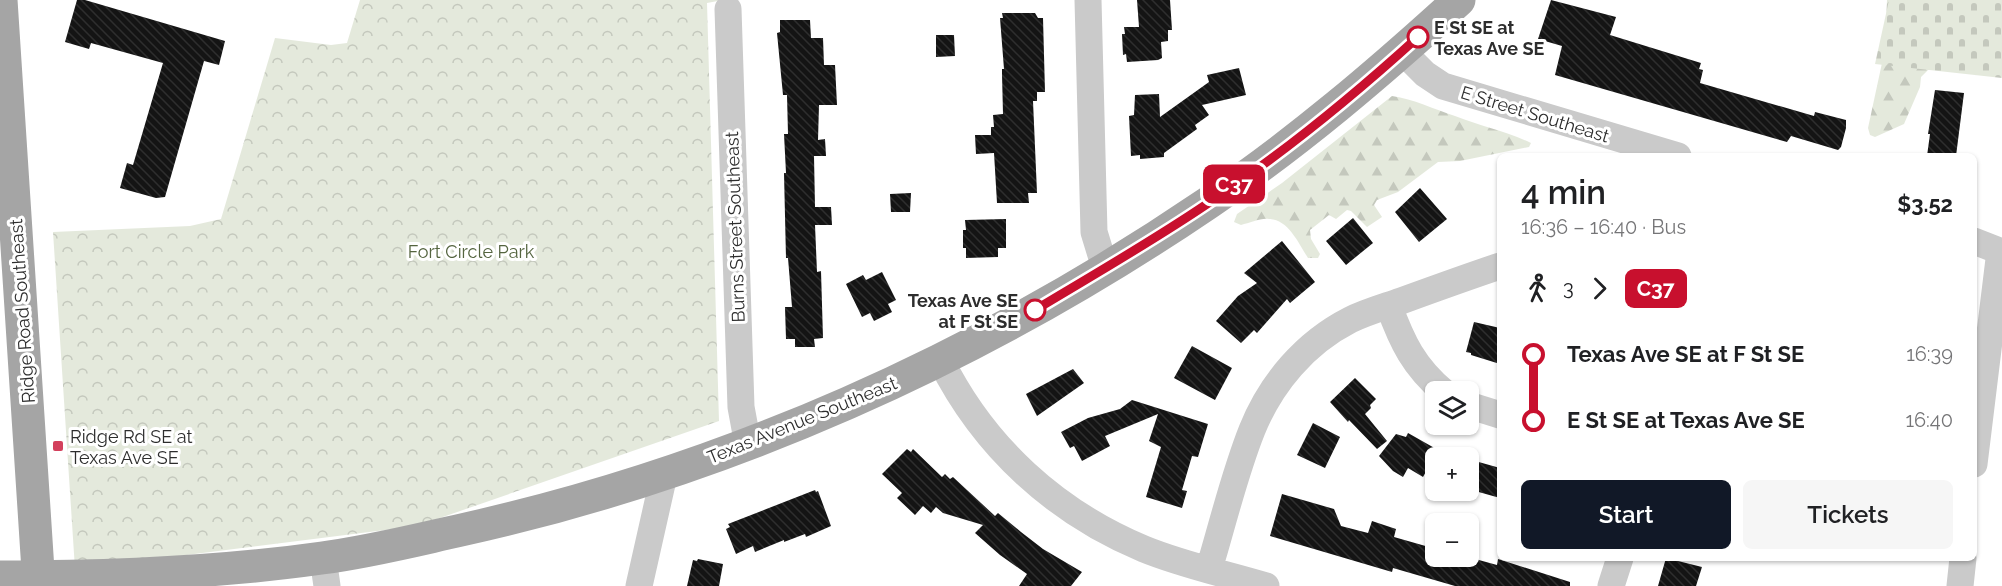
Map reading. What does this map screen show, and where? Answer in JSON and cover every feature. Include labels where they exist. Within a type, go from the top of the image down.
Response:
[{"type":"main road","name":"Ridge Road Southeast","points":[[1,0],[39,582]]},
{"type":"main road","name":"Texas Avenue Southeast","points":[[0,577],[39,582],[189,572],[325,572],[388,546],[537,512],[664,475],[748,445],[862,398],[941,361],[1017,320],[1105,268],[1226,190],[1328,114],[1402,52],[1459,0]]},
{"type":"street","points":[[1088,0],[1094,232],[1105,268]]},
{"type":"street","name":"Burns Street Southeast","points":[[728,9],[741,407],[748,445]]},
{"type":"street","name":"E Street Southeast","points":[[1402,52],[1425,74],[1443,86],[1603,146],[1656,153]]},
{"type":"street","points":[[1977,243],[2001,251],[1977,440]]},
{"type":"street","points":[[1209,569],[1250,435],[1263,405],[1281,378],[1306,350],[1335,328],[1353,319],[1458,279],[1497,267]]},
{"type":"street","points":[[1389,306],[1401,339],[1430,381]]},
{"type":"street","points":[[941,361],[958,393],[988,436],[1044,490],[1089,521],[1145,549],[1266,586]]},
{"type":"street","points":[[1479,408],[1497,414]]},
{"type":"street","points":[[639,586],[664,475]]},
{"type":"street","points":[[1611,586],[1619,561]]},
{"type":"street","points":[[1960,586],[1963,561]]},
{"type":"green space","name":"Fort Circle Park","points":[[360,0],[723,0],[707,3],[719,421],[417,526],[75,569],[53,232],[190,226],[221,219],[275,38],[331,45],[347,43]]},
{"type":"green space","points":[[1887,0],[2002,0],[1941,68],[1928,70],[1921,77],[1920,87],[1904,124],[1875,137],[1870,135],[1868,128],[1885,49]]},
{"type":"green space","points":[[1889,0],[2002,0],[2002,78],[1875,64]]},
{"type":"green space","points":[[1392,96],[1416,102],[1531,143],[1529,147],[1460,161],[1438,162],[1398,192],[1377,200],[1374,205],[1382,217],[1367,227],[1351,211],[1347,210],[1336,219],[1329,215],[1310,230],[1311,239],[1320,254],[1318,258],[1308,258],[1292,233],[1276,220],[1262,219],[1241,225],[1234,222],[1237,214],[1282,183]]},
{"type":"building","points":[[77,0],[85,0],[225,41],[219,65],[204,61],[165,197],[156,198],[120,188],[127,163],[133,165],[163,63],[91,43],[89,49],[65,42]]},
{"type":"building","points":[[1137,0],[1170,0],[1172,30],[1168,30],[1168,41],[1161,42],[1162,58],[1158,60],[1127,62],[1126,54],[1123,55],[1124,27],[1139,27]]},
{"type":"building","points":[[1551,0],[1616,17],[1610,35],[1701,63],[1699,69],[1703,70],[1700,83],[1814,116],[1815,112],[1846,120],[1841,147],[1838,150],[1791,136],[1787,142],[1555,75],[1562,46],[1538,39]]},
{"type":"building","points":[[1002,13],[1035,13],[1038,18],[1043,18],[1045,92],[1037,92],[1037,101],[1033,101],[1037,193],[1028,193],[1029,203],[997,203],[994,153],[976,154],[975,135],[991,135],[991,127],[994,127],[993,115],[1003,114],[1002,69],[1004,69],[1000,18],[1003,18]]},
{"type":"building","points":[[780,20],[810,20],[811,38],[823,38],[824,65],[835,65],[837,105],[819,105],[818,140],[825,139],[826,156],[814,156],[815,207],[831,207],[832,225],[815,225],[817,272],[821,271],[823,338],[814,339],[815,347],[795,347],[795,339],[786,339],[785,307],[792,307],[788,258],[786,258],[784,134],[788,134],[787,95],[783,95],[777,33],[780,32]]},
{"type":"building","points":[[936,35],[954,35],[955,56],[936,57]]},
{"type":"building","points":[[1239,68],[1246,95],[1202,105],[1209,115],[1195,125],[1197,129],[1164,153],[1164,157],[1140,159],[1140,155],[1131,156],[1129,116],[1134,115],[1135,95],[1159,94],[1160,117],[1209,82],[1207,75]]},
{"type":"building","points":[[1935,90],[1964,93],[1956,153],[1927,153],[1930,134],[1928,134]]},
{"type":"building","points":[[1420,188],[1447,219],[1419,242],[1395,212]]},
{"type":"building","points":[[911,193],[910,212],[891,212],[890,194]]},
{"type":"building","points":[[1353,218],[1373,243],[1346,265],[1326,241]]},
{"type":"building","points":[[1006,219],[1006,248],[998,248],[998,257],[966,258],[966,248],[963,248],[965,220]]},
{"type":"building","points":[[1282,241],[1315,282],[1290,303],[1287,299],[1257,333],[1254,330],[1241,343],[1216,321],[1238,296],[1257,283],[1244,273]]},
{"type":"building","points":[[882,272],[896,300],[888,304],[892,312],[874,321],[870,313],[862,317],[846,284],[863,275],[866,280]]},
{"type":"building","points":[[1474,322],[1497,327],[1497,363],[1466,352]]},
{"type":"building","points":[[1192,346],[1232,368],[1215,400],[1174,378]]},
{"type":"building","points":[[1073,369],[1084,383],[1037,416],[1026,394]]},
{"type":"building","points":[[1355,378],[1376,399],[1365,414],[1387,441],[1377,449],[1330,402]]},
{"type":"building","points":[[1132,400],[1208,424],[1198,457],[1192,456],[1182,490],[1187,491],[1182,508],[1146,497],[1161,447],[1149,441],[1158,414],[1105,436],[1110,446],[1082,461],[1074,446],[1070,448],[1061,432],[1088,418],[1120,409]]},
{"type":"building","points":[[1313,423],[1340,437],[1325,468],[1297,455]]},
{"type":"building","points":[[1408,433],[1433,447],[1425,447],[1423,477],[1408,468],[1403,477],[1393,471],[1379,456],[1396,434],[1406,437]]},
{"type":"building","points":[[907,449],[911,452],[913,449],[942,477],[945,474],[950,479],[953,477],[995,516],[998,513],[1043,549],[1082,572],[1071,586],[1019,586],[1027,574],[975,533],[983,525],[943,513],[936,507],[931,513],[923,506],[915,515],[897,498],[902,493],[882,474]]},
{"type":"building","points":[[1479,462],[1497,467],[1497,497],[1479,492]]},
{"type":"building","points":[[815,490],[818,491],[831,526],[806,537],[805,534],[784,542],[784,540],[755,552],[753,546],[736,554],[726,529],[730,527],[728,524]]},
{"type":"building","points":[[1282,494],[1334,509],[1341,526],[1368,533],[1372,521],[1396,529],[1394,537],[1425,546],[1425,567],[1479,567],[1479,560],[1497,565],[1498,561],[1504,561],[1570,582],[1570,586],[1455,586],[1393,568],[1392,572],[1270,536]]},
{"type":"building","points":[[693,560],[723,564],[719,586],[687,586]]},
{"type":"building","points":[[1665,561],[1678,561],[1702,567],[1696,586],[1658,586]]},
{"type":"bus line","name":"C37","points":[[1035,310],[1209,203],[1328,114],[1418,37]]},
{"type":"place","name":"E St SE at Texas Ave SE","points":[[1418,37]]},
{"type":"place","name":"Texas Ave SE at F St SE","points":[[1035,310]]},
{"type":"place","name":"Ridge Rd SE at Texas Ave SE","points":[[58,446]]}]
